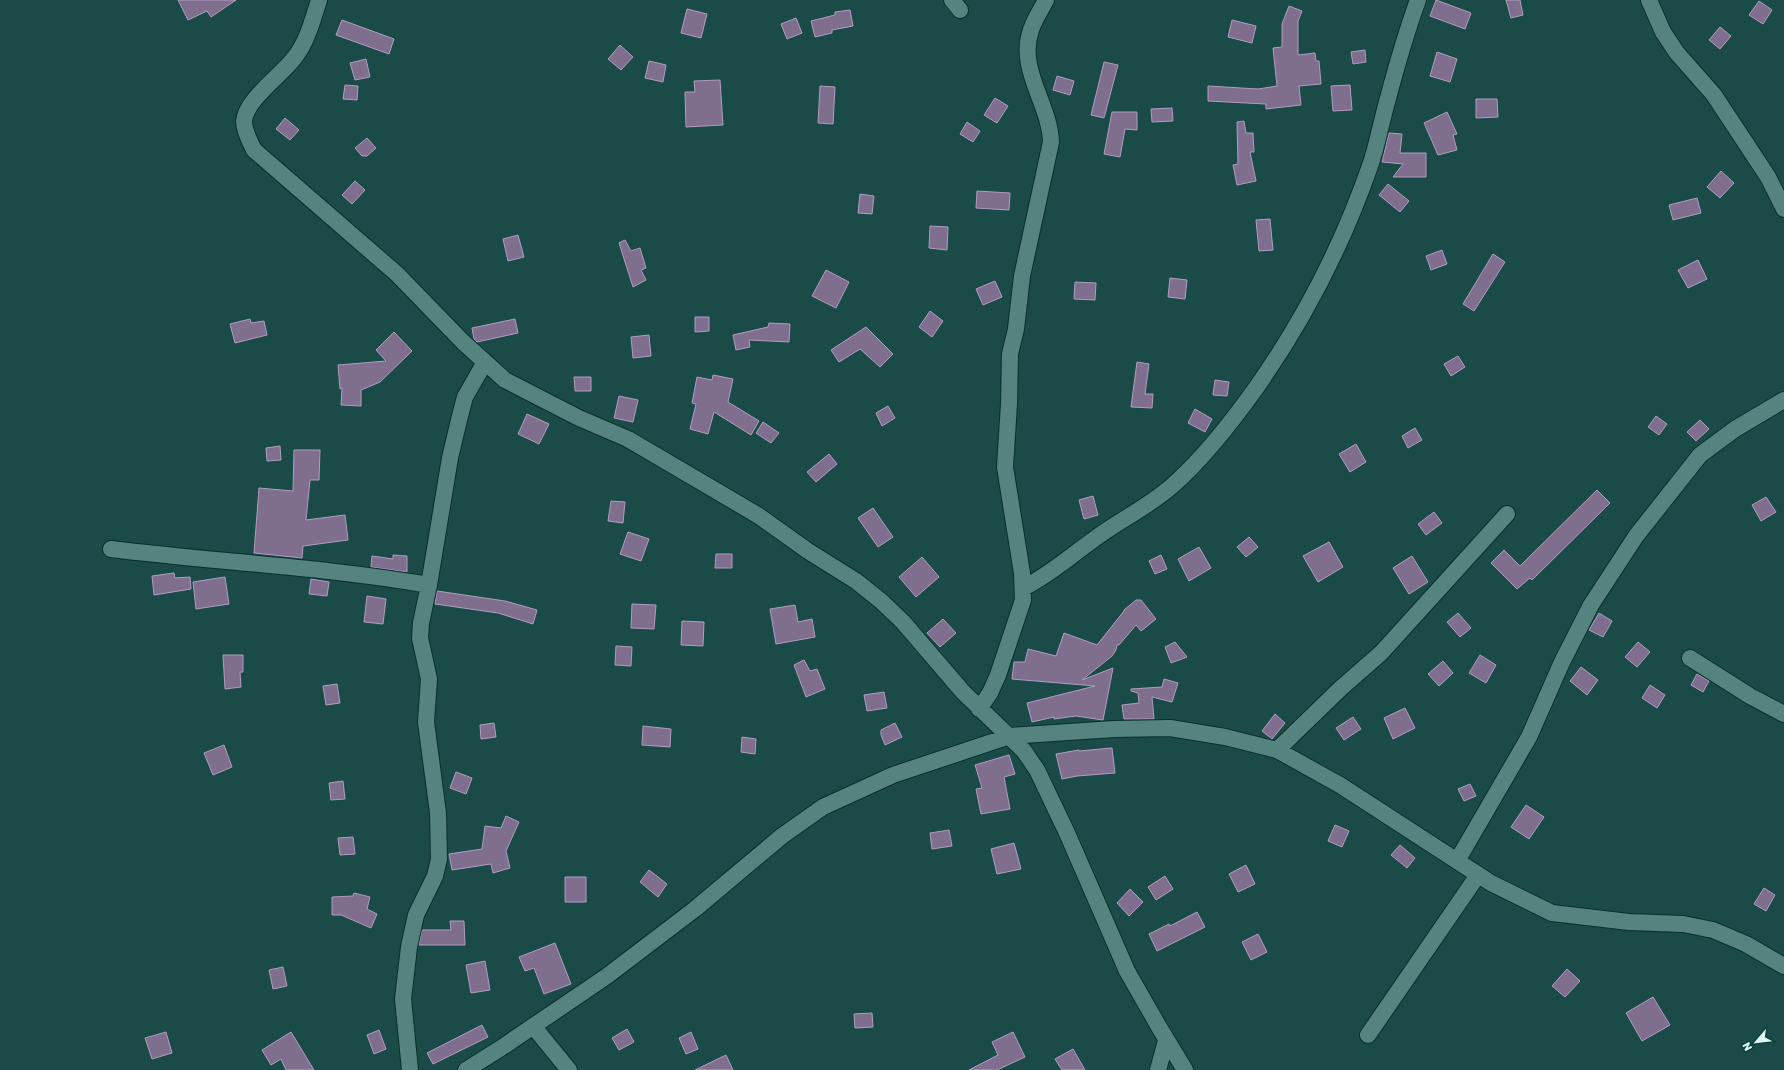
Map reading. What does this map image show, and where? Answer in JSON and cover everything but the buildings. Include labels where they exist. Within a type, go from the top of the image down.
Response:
[{"type":"street","points":[[319,0],[306,35],[296,56],[246,110],[244,122],[247,136],[254,150],[323,208],[397,274],[505,380],[579,418],[628,439],[747,508],[808,551],[856,581],[881,600],[903,622],[962,692],[1010,736],[1024,751],[1037,770],[1068,833],[1127,971],[1166,1041],[1185,1070]]},
{"type":"street","points":[[979,708],[998,675],[1010,636],[1020,612],[1023,588],[1005,467],[1009,404],[1010,354],[1016,329],[1023,269],[1051,142],[1051,128],[1027,60],[1027,45],[1031,29],[1046,0]]},
{"type":"street","points":[[1023,588],[1039,580],[1093,539],[1170,487],[1216,441],[1272,366],[1304,315],[1334,256],[1357,201],[1371,164],[1388,99],[1418,0]]},
{"type":"street","points":[[1649,0],[1663,32],[1677,53],[1714,94],[1768,177],[1784,208]]},
{"type":"street","points":[[410,1070],[403,999],[409,948],[416,915],[435,876],[439,859],[438,813],[426,722],[429,679],[420,638],[421,623],[429,585],[450,458],[459,420],[466,397],[485,362]]},
{"type":"street","points":[[1457,861],[1529,737],[1562,662],[1591,605],[1636,536],[1700,455],[1735,429],[1784,400]]},
{"type":"street","points":[[1277,750],[1341,688],[1381,653],[1507,514]]},
{"type":"street","points":[[111,549],[186,558],[285,566],[429,585]]},
{"type":"street","points":[[1690,658],[1750,696],[1784,714]]},
{"type":"street","points":[[466,1070],[607,976],[695,909],[782,836],[823,807],[893,775],[1010,736],[1114,729],[1170,728],[1224,737],[1277,750],[1340,785],[1491,883],[1552,913],[1629,922],[1682,924],[1713,930],[1746,944],[1784,966]]},
{"type":"street","points":[[1368,1035],[1478,874]]},
{"type":"street","points":[[533,1026],[569,1070]]},
{"type":"street","points":[[1158,1070],[1166,1041]]}]
